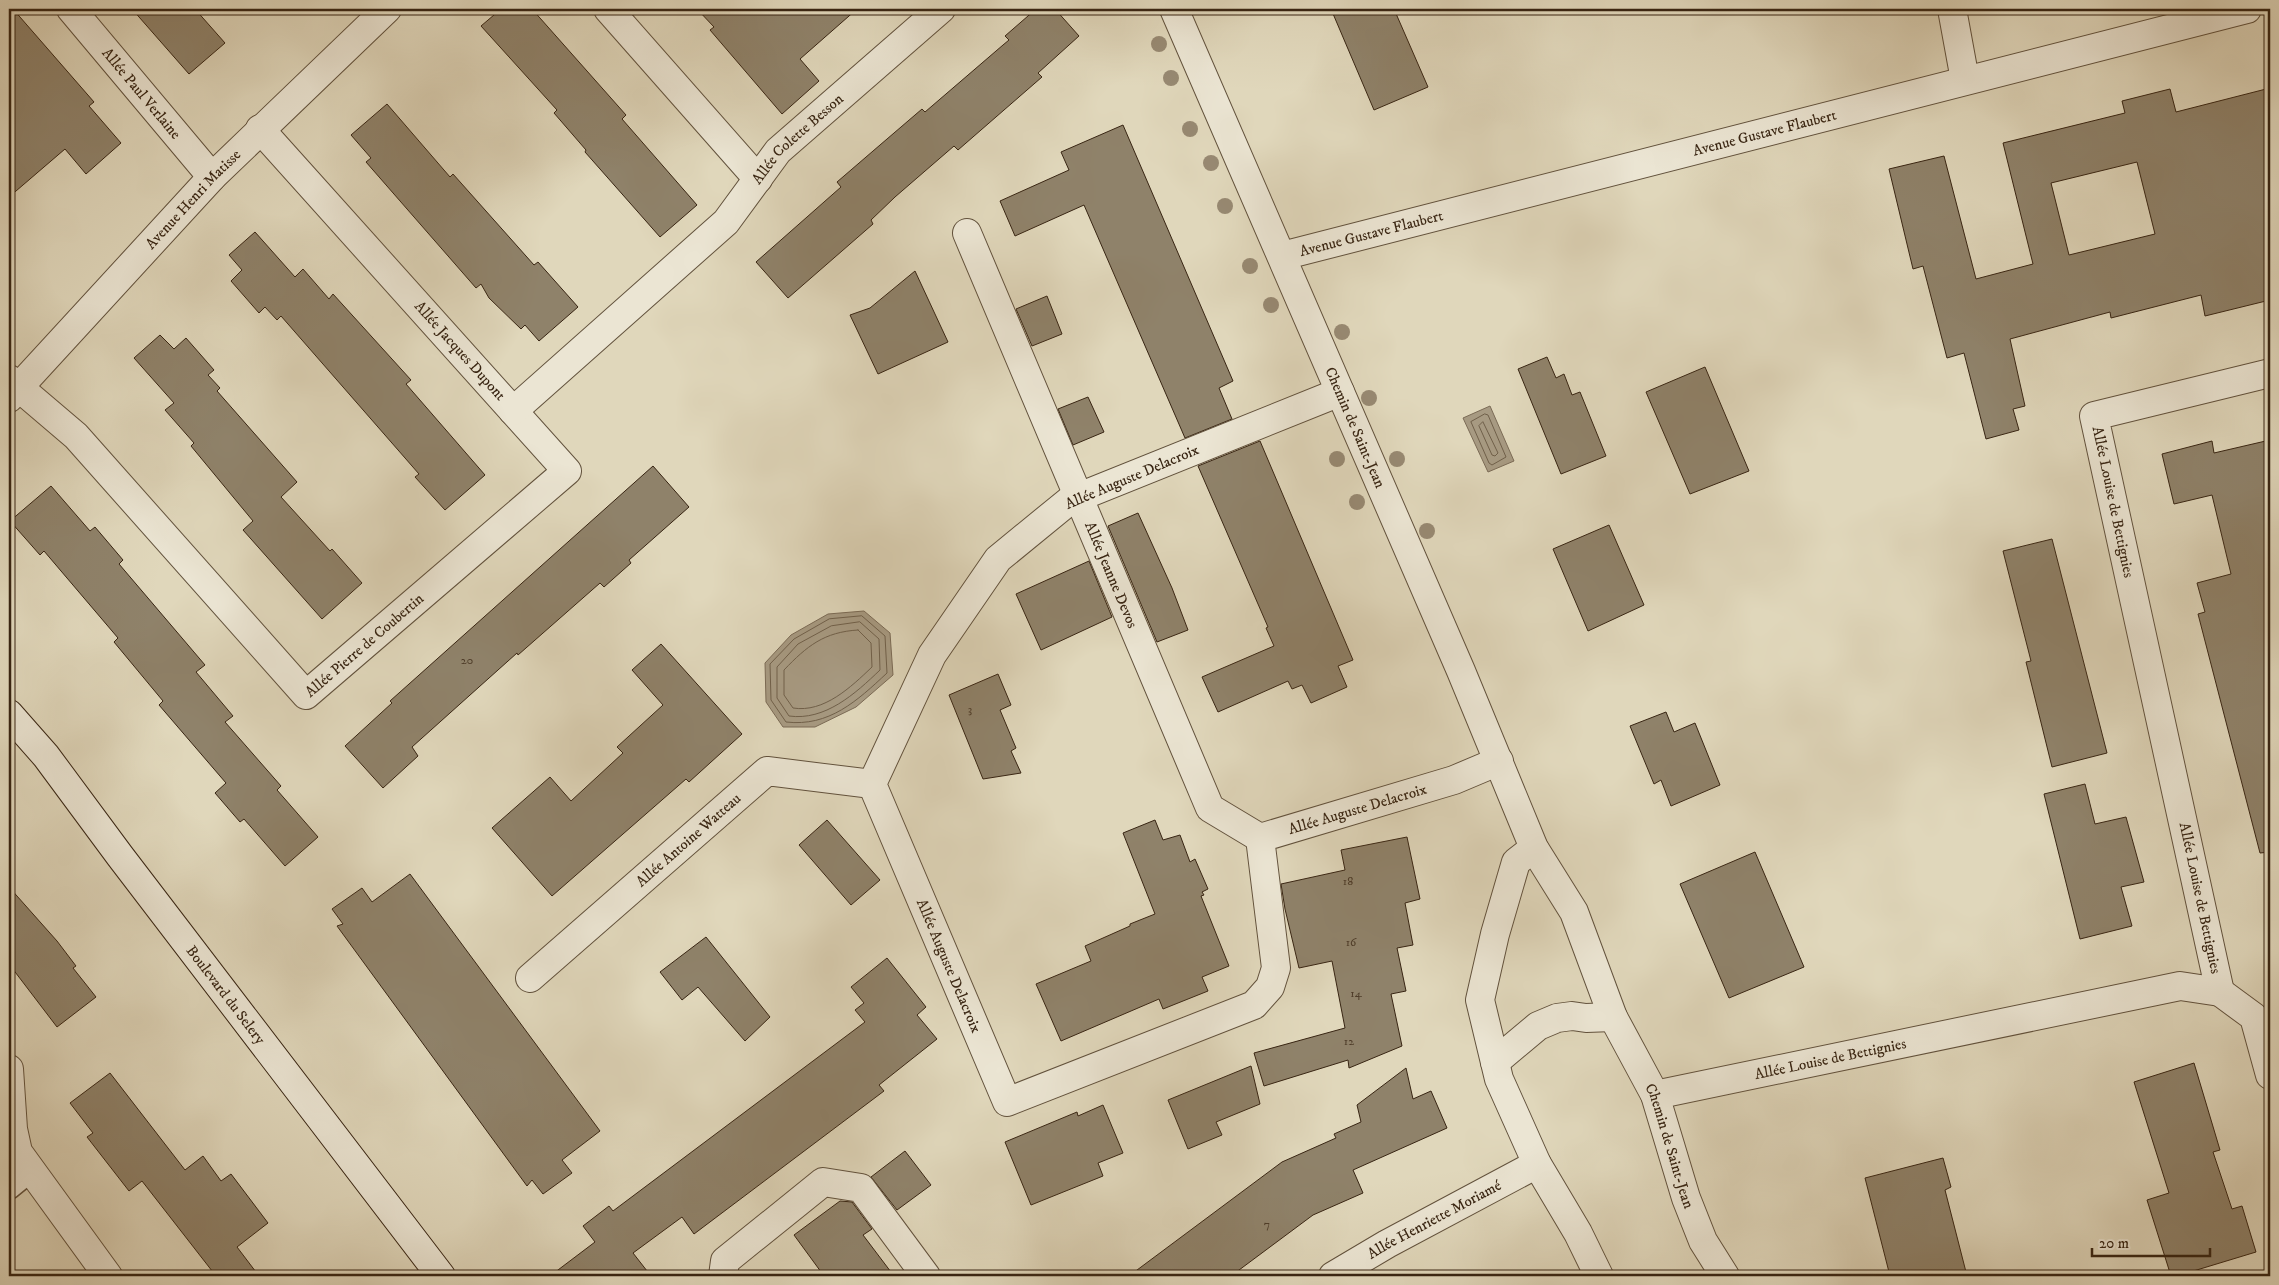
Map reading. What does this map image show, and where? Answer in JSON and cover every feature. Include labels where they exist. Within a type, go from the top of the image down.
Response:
[{"type":"street","name":"Allée Paul Verlaine","points":[[71,9],[212,177]]},
{"type":"street","name":"Avenue Henri Matisse","points":[[12,388],[212,177],[387,9]]},
{"type":"street","name":"Allée Colette Besson","points":[[608,9],[758,179],[778,151],[941,9]]},
{"type":"street","name":"Chemin de Saint-Jean","points":[[1174,9],[1282,256],[1534,848],[1574,912],[1613,1017],[1655,1096],[1686,1198],[1703,1240],[1725,1276]]},
{"type":"street","points":[[1952,9],[1965,80]]},
{"type":"street","name":"Avenue Gustave Flaubert","points":[[1282,256],[2247,9]]},
{"type":"street","name":"Allée Jacques Dupont","points":[[260,129],[513,410],[726,222],[758,179]]},
{"type":"street","name":"Allée Jeanne Devos","points":[[966,233],[1210,808],[1260,838]]},
{"type":"street","name":"Allée Louise de Bettignies","points":[[1655,1096],[2180,986],[2220,992],[2094,416],[2270,374]]},
{"type":"street","name":"Allée Pierre de Coubertin","points":[[12,388],[76,436],[306,695],[567,471],[513,410]]},
{"type":"street","name":"Allée Auguste Delacroix","points":[[1340,392],[1069,501],[998,558],[932,655],[872,784],[1007,1102],[1254,1005],[1270,987],[1276,968],[1260,838],[1454,780],[1499,762]]},
{"type":"street","name":"Boulevard du Selery","points":[[9,714],[46,756],[120,856],[441,1276]]},
{"type":"street","name":"Allée Antoine Watteau","points":[[530,978],[767,771],[872,784]]},
{"type":"street","points":[[1534,848],[1516,862],[1495,934],[1480,1000],[1498,1079],[1537,1164],[1578,1233],[1599,1276]]},
{"type":"street","points":[[2220,992],[2254,1017],[2270,1075]]},
{"type":"street","points":[[1495,1062],[1538,1026],[1557,1018],[1572,1016],[1586,1018],[1613,1017]]},
{"type":"street","points":[[9,1068],[14,1129],[18,1152],[30,1172],[108,1276]]},
{"type":"street","name":"Allée Henriette Moriamé","points":[[1333,1276],[1387,1244],[1537,1164]]},
{"type":"street","points":[[723,1276],[725,1261],[823,1182],[861,1188],[926,1276]]},
{"type":"lane","points":[[9,1188],[30,1172]]},
{"type":"water","points":[[1490,406],[1514,461],[1488,472],[1463,418]]},
{"type":"water","points":[[864,611],[890,633],[893,675],[856,707],[815,727],[783,727],[766,702],[765,663],[791,635],[828,614]]},
{"type":"building","points":[[9,9],[13,9],[94,102],[89,106],[121,143],[86,174],[65,149],[9,197]]},
{"type":"building","points":[[132,9],[195,9],[225,43],[189,74]]},
{"type":"building","points":[[501,9],[532,9],[626,115],[622,119],[697,205],[660,237],[585,152],[586,150],[554,113],[557,110],[481,26]]},
{"type":"building","points":[[697,9],[857,9],[800,59],[819,81],[782,114],[710,30],[714,27]]},
{"type":"building","points":[[1036,9],[1055,9],[1079,36],[1038,73],[1042,77],[958,150],[954,146],[895,197],[871,220],[873,224],[788,298],[756,262],[841,187],[837,182],[922,109],[925,112],[1009,40],[1005,36]]},
{"type":"building","points":[[1331,9],[1394,9],[1428,87],[1374,110]]},
{"type":"building","points":[[2270,88],[2270,300],[2205,316],[2201,295],[2111,318],[2110,312],[2010,339],[2025,406],[2013,409],[2019,430],[1986,439],[1964,353],[1947,358],[1923,266],[1913,269],[1889,169],[1944,156],[1976,279],[2033,264],[2003,143],[2125,113],[2122,101],[2170,89],[2176,112]],"holes":[[[2137,162],[2155,234],[2069,255],[2051,183]]]},
{"type":"building","points":[[387,104],[450,177],[453,174],[534,265],[538,262],[578,307],[539,341],[525,325],[521,329],[489,298],[481,284],[476,288],[366,162],[371,158],[351,135]]},
{"type":"building","points":[[1123,125],[1233,381],[1219,388],[1232,419],[1185,438],[1084,205],[1015,236],[1000,201],[1069,170],[1061,152]]},
{"type":"building","points":[[255,232],[295,277],[303,269],[329,299],[333,294],[411,380],[406,384],[485,475],[445,510],[415,477],[419,474],[281,316],[277,320],[265,307],[259,313],[231,281],[242,270],[229,255]]},
{"type":"building","points":[[915,271],[948,342],[878,374],[850,315],[870,308]]},
{"type":"building","points":[[1047,296],[1062,334],[1032,346],[1016,309]]},
{"type":"building","points":[[160,335],[174,349],[186,338],[214,370],[208,375],[220,388],[217,391],[297,482],[281,497],[362,583],[322,619],[243,530],[253,521],[191,446],[194,443],[165,410],[174,403],[134,358]]},
{"type":"building","points":[[1547,357],[1556,378],[1564,374],[1572,395],[1580,392],[1606,456],[1561,474],[1518,369]]},
{"type":"building","points":[[1705,367],[1749,471],[1690,494],[1646,392]]},
{"type":"building","points":[[1088,397],[1104,432],[1073,445],[1058,409]]},
{"type":"building","points":[[2270,440],[2270,852],[2260,853],[2198,614],[2205,612],[2197,583],[2231,574],[2212,495],[2174,504],[2162,454],[2212,441],[2214,453]]},
{"type":"building","points":[[1260,441],[1353,660],[1338,666],[1347,687],[1311,703],[1302,685],[1292,689],[1288,681],[1218,712],[1202,677],[1274,646],[1266,628],[1268,627],[1198,466]]},
{"type":"building","points":[[653,466],[689,507],[629,560],[631,563],[604,587],[600,583],[518,655],[517,653],[412,747],[418,756],[383,788],[345,746],[392,703],[390,701]]},
{"type":"building","points":[[51,486],[90,531],[95,527],[123,560],[119,564],[205,665],[196,672],[233,716],[225,722],[281,786],[277,790],[318,837],[285,866],[244,819],[240,822],[215,793],[226,783],[159,705],[163,701],[114,642],[118,638],[44,551],[40,555],[10,521]]},
{"type":"building","points":[[1138,513],[1172,588],[1188,630],[1157,642],[1108,526]]},
{"type":"building","points":[[1609,525],[1644,605],[1588,631],[1553,549]]},
{"type":"building","points":[[2052,539],[2107,753],[2052,767],[2026,662],[2031,661],[2003,551]]},
{"type":"building","points":[[1089,561],[1112,617],[1041,650],[1016,594]]},
{"type":"building","points":[[661,644],[742,734],[689,782],[686,779],[552,896],[492,828],[550,777],[571,801],[623,753],[617,747],[663,705],[632,670]]},
{"type":"building","points":[[998,674],[1011,705],[1000,710],[1016,748],[1011,751],[1021,773],[983,779],[949,695]]},
{"type":"building","points":[[1666,712],[1674,732],[1695,723],[1720,785],[1671,806],[1661,780],[1654,784],[1630,726]]},
{"type":"building","points":[[2085,784],[2095,824],[2126,817],[2144,882],[2121,887],[2132,926],[2080,939],[2044,794]]},
{"type":"building","points":[[827,820],[880,880],[851,905],[799,845]]},
{"type":"building","points":[[1155,820],[1163,840],[1180,835],[1190,862],[1195,859],[1208,889],[1202,892],[1204,895],[1201,896],[1229,966],[1202,977],[1208,991],[1163,1009],[1159,999],[1061,1041],[1036,984],[1091,961],[1085,946],[1155,914],[1123,833]]},
{"type":"building","points":[[1407,837],[1420,899],[1405,903],[1413,945],[1397,948],[1406,991],[1391,994],[1402,1046],[1349,1068],[1348,1060],[1264,1086],[1254,1053],[1345,1028],[1332,961],[1299,968],[1281,884],[1345,870],[1341,850]]},
{"type":"building","points":[[1755,852],[1804,967],[1729,998],[1680,884]]},
{"type":"building","points":[[410,874],[600,1131],[562,1160],[572,1173],[543,1194],[532,1180],[527,1186],[337,926],[343,924],[332,909],[362,888],[372,902]]},
{"type":"building","points":[[9,887],[57,941],[76,966],[73,968],[96,997],[57,1027],[9,964]]},
{"type":"building","points":[[706,937],[770,1017],[745,1041],[698,987],[682,1000],[660,972]]},
{"type":"building","points":[[887,958],[926,1007],[917,1015],[937,1039],[879,1085],[884,1091],[694,1234],[682,1217],[633,1253],[651,1276],[550,1276],[595,1242],[583,1226],[609,1206],[613,1211],[865,1022],[855,1010],[864,1003],[851,987]]},
{"type":"building","points":[[2194,1063],[2220,1150],[2213,1152],[2232,1209],[2242,1206],[2256,1252],[2177,1276],[2171,1276],[2147,1200],[2169,1193],[2134,1082]]},
{"type":"building","points":[[1251,1066],[1260,1104],[1216,1122],[1222,1135],[1188,1149],[1168,1100]]},
{"type":"building","points":[[1406,1068],[1413,1099],[1431,1091],[1447,1128],[1353,1170],[1363,1193],[1313,1215],[1231,1276],[1129,1276],[1282,1162],[1336,1138],[1334,1134],[1361,1122],[1357,1105]]},
{"type":"building","points":[[110,1073],[185,1170],[203,1156],[221,1181],[231,1174],[268,1223],[237,1247],[259,1276],[216,1276],[142,1181],[129,1191],[87,1137],[93,1133],[70,1103]]},
{"type":"building","points":[[1103,1105],[1123,1153],[1098,1163],[1103,1176],[1031,1205],[1005,1142],[1077,1112],[1078,1116]]},
{"type":"building","points":[[905,1151],[931,1185],[897,1210],[871,1177]]},
{"type":"building","points":[[1943,1158],[1951,1187],[1945,1190],[1966,1272],[1949,1276],[1890,1276],[1865,1178]]},
{"type":"building","points":[[840,1201],[852,1202],[872,1229],[863,1235],[894,1276],[824,1276],[794,1235]]}]
